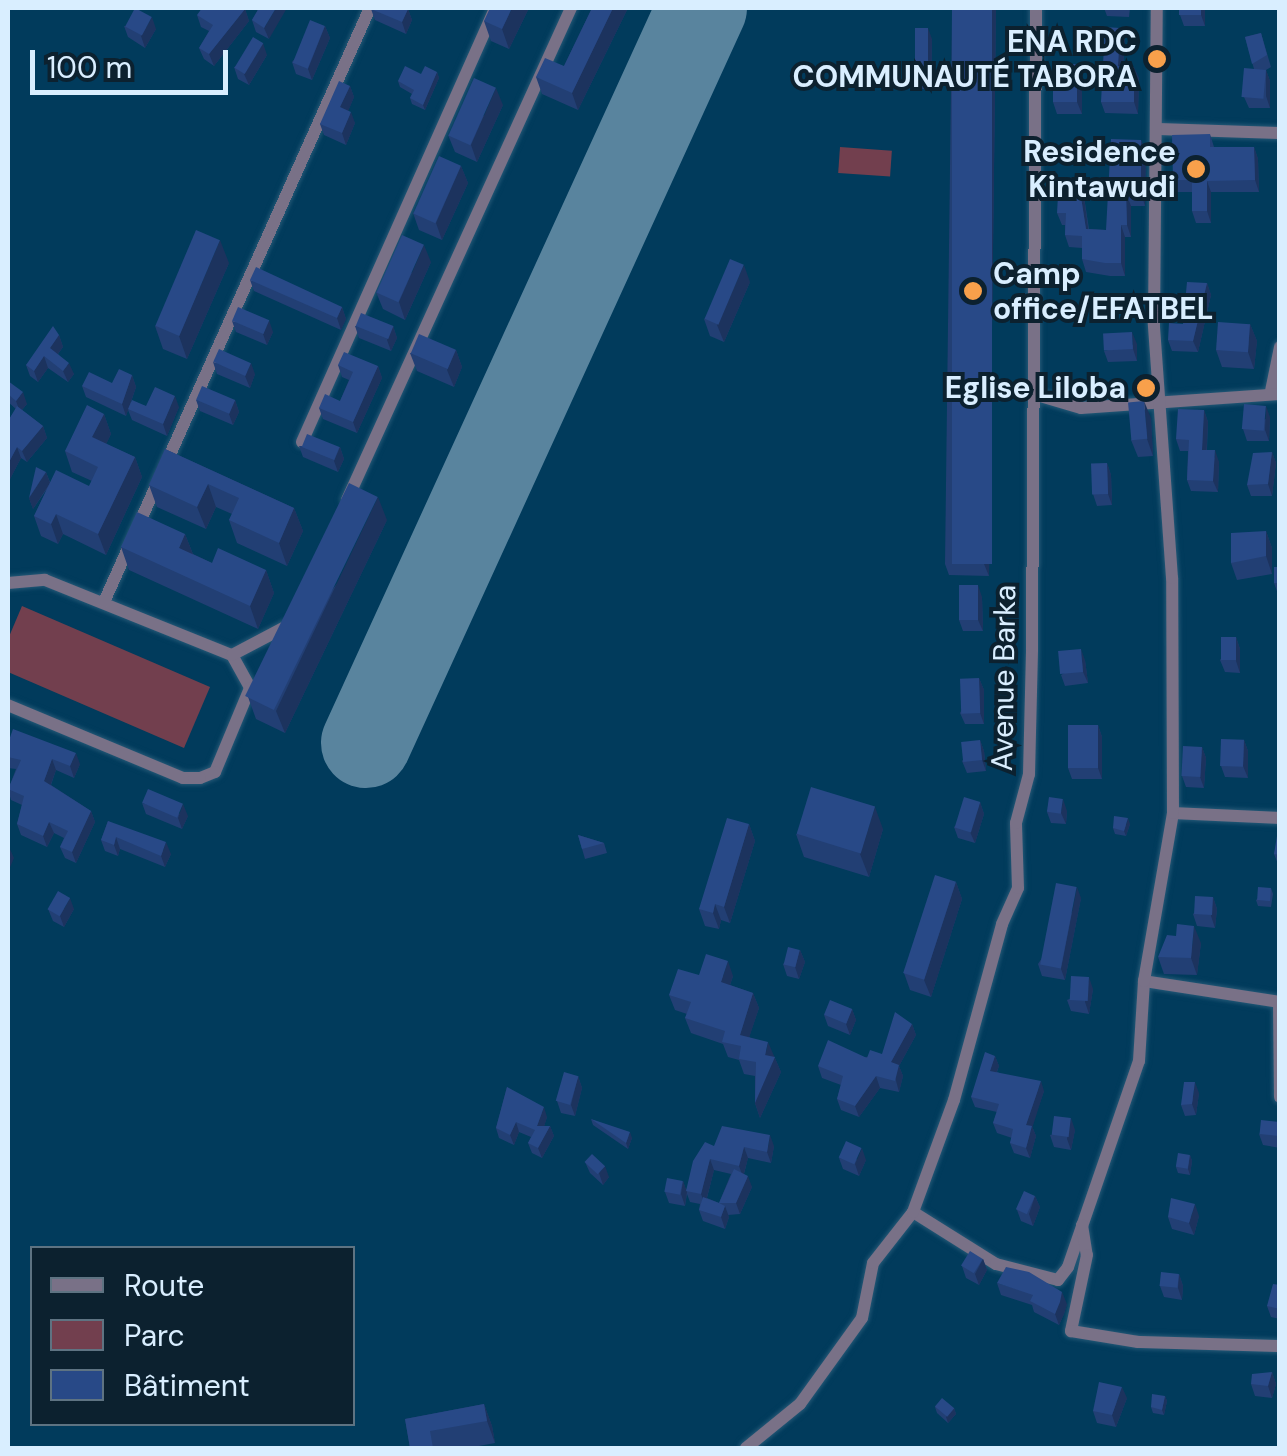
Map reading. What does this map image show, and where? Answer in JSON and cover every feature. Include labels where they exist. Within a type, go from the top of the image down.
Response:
[{"type":"street","points":[[104,602],[370,8]]},
{"type":"street","points":[[302,442],[494,8]]},
{"type":"street","points":[[339,516],[571,8]]},
{"type":"street","name":"Avenue Barka","points":[[746,1448],[778,1426],[837,1358],[862,1318],[872,1264],[914,1212],[979,1026],[1002,924],[1020,879],[1016,823],[1029,774],[1036,8]]},
{"type":"street","points":[[914,1212],[960,1246],[1052,1282],[1068,1267],[1081,1221],[1132,1089],[1144,981],[1173,813],[1173,598],[1158,399],[1157,8]]},
{"type":"street","points":[[1157,129],[1280,132]]},
{"type":"street","points":[[1030,393],[1081,408],[1275,392],[1280,346]]},
{"type":"street","points":[[8,583],[45,580],[232,655],[250,688],[215,772],[200,778],[183,778],[8,705]]},
{"type":"street","points":[[232,655],[272,639],[298,607]]},
{"type":"street","points":[[1173,813],[1280,818]]},
{"type":"street","points":[[1144,981],[1279,1002],[1280,1096]]},
{"type":"street","points":[[1081,1221],[1088,1255],[1071,1331],[1138,1342],[1280,1346]]},
{"type":"green space","points":[[840,147],[892,151],[890,177],[838,173]]},
{"type":"green space","points":[[22,606],[210,687],[184,748],[8,672],[8,639]]},
{"type":"building","points":[[135,8],[152,17],[142,35],[125,27]]},
{"type":"building","points":[[202,8],[245,9],[209,54],[199,48],[213,25],[197,15]]},
{"type":"building","points":[[259,8],[276,8],[264,28],[252,20]]},
{"type":"building","points":[[372,8],[405,8],[408,9],[402,22]]},
{"type":"building","points":[[490,8],[512,8],[502,29],[484,21]]},
{"type":"building","points":[[592,8],[613,8],[572,93],[536,77],[545,58],[564,66]]},
{"type":"building","name":"Camp office/EFATBEL","points":[[952,8],[992,8],[992,564],[952,564]]},
{"type":"building","points":[[1179,8],[1201,8],[1201,15],[1179,15]]},
{"type":"building","points":[[310,20],[325,26],[308,69],[293,63]]},
{"type":"building","points":[[1105,27],[1120,28],[1118,66],[1134,67],[1134,102],[1101,102]]},
{"type":"building","points":[[915,28],[928,28],[928,77],[915,77]]},
{"type":"building","points":[[1261,33],[1267,55],[1252,64],[1245,37]]},
{"type":"building","points":[[253,37],[263,43],[245,74],[234,68]]},
{"type":"building","points":[[1053,64],[1077,64],[1077,102],[1053,102]]},
{"type":"building","points":[[405,66],[421,74],[425,66],[437,72],[423,105],[410,98],[414,90],[398,81]]},
{"type":"building","points":[[1244,68],[1266,70],[1263,99],[1241,97]]},
{"type":"building","points":[[474,78],[496,88],[470,145],[448,136]]},
{"type":"building","points":[[339,81],[350,86],[340,107],[351,112],[342,133],[320,124]]},
{"type":"building","points":[[1210,134],[1210,147],[1254,147],[1255,180],[1207,181],[1207,211],[1192,211],[1192,180],[1173,180],[1172,135]]},
{"type":"building","points":[[1111,139],[1141,140],[1141,193],[1126,193],[1127,225],[1121,225],[1121,263],[1082,259],[1082,236],[1065,235],[1066,213],[1057,213],[1059,178],[1078,178],[1086,229],[1106,230]]},
{"type":"building","points":[[439,156],[461,166],[435,223],[413,214]]},
{"type":"building","points":[[196,230],[220,240],[179,336],[155,326]]},
{"type":"building","points":[[402,235],[424,245],[398,302],[376,293]]},
{"type":"building","points":[[730,259],[744,265],[718,325],[705,319]]},
{"type":"building","points":[[256,267],[342,307],[337,318],[250,280]]},
{"type":"building","points":[[1187,282],[1207,283],[1193,341],[1168,340],[1169,323],[1183,324]]},
{"type":"building","points":[[238,307],[269,320],[263,334],[232,321]]},
{"type":"building","points":[[361,313],[393,326],[388,339],[356,326]]},
{"type":"building","points":[[1218,322],[1250,324],[1248,352],[1216,350]]},
{"type":"building","points":[[53,326],[59,335],[50,348],[69,363],[63,371],[44,356],[34,371],[26,365]]},
{"type":"building","points":[[1132,332],[1133,349],[1104,350],[1103,334]]},
{"type":"building","points":[[419,334],[456,350],[448,369],[411,353]]},
{"type":"building","points":[[219,349],[251,363],[245,376],[213,362]]},
{"type":"building","points":[[344,352],[378,366],[353,422],[319,408],[325,394],[340,401],[353,372],[338,365]]},
{"type":"building","points":[[119,369],[132,375],[122,404],[82,386],[89,372],[112,383]]},
{"type":"building","points":[[8,381],[23,392],[16,401],[8,394]]},
{"type":"building","points":[[202,386],[235,400],[229,414],[196,400]]},
{"type":"building","points":[[155,387],[175,396],[163,424],[128,409],[132,400],[146,406]]},
{"type":"building","points":[[1144,401],[1147,439],[1131,440],[1128,402]]},
{"type":"building","points":[[1244,404],[1266,406],[1264,431],[1242,429]]},
{"type":"building","points":[[87,405],[104,414],[92,437],[135,457],[98,534],[56,514],[51,524],[34,516],[56,470],[89,486],[98,467],[65,451]]},
{"type":"building","points":[[17,406],[43,426],[22,451],[17,447],[8,464],[8,421]]},
{"type":"building","points":[[1178,409],[1204,410],[1202,450],[1215,450],[1213,481],[1187,480],[1189,440],[1176,439]]},
{"type":"building","points":[[307,434],[339,447],[334,460],[302,447]]},
{"type":"building","points":[[165,449],[294,508],[279,543],[229,520],[239,498],[208,484],[197,507],[149,485]]},
{"type":"building","points":[[1272,452],[1268,484],[1247,485],[1253,453]]},
{"type":"building","points":[[1107,463],[1108,494],[1092,495],[1091,464]]},
{"type":"building","points":[[36,467],[46,472],[29,498]]},
{"type":"building","points":[[349,483],[378,497],[274,710],[245,696]]},
{"type":"building","points":[[137,512],[185,534],[179,548],[212,563],[218,548],[266,570],[250,606],[121,547]]},
{"type":"building","points":[[1266,531],[1266,556],[1231,563],[1231,533]]},
{"type":"building","points":[[1274,567],[1280,567],[1280,583],[1274,583]]},
{"type":"building","points":[[959,585],[978,585],[978,620],[959,620]]},
{"type":"building","points":[[1221,637],[1236,637],[1236,660],[1221,660]]},
{"type":"building","points":[[1081,649],[1083,672],[1060,674],[1058,651]]},
{"type":"building","points":[[979,678],[980,713],[961,714],[960,679]]},
{"type":"building","points":[[1068,725],[1098,725],[1098,768],[1068,768]]},
{"type":"building","points":[[13,729],[76,753],[70,766],[52,759],[44,781],[91,811],[72,852],[60,847],[68,831],[49,822],[43,836],[17,824],[24,796],[8,789],[21,760],[8,757]]},
{"type":"building","points":[[1221,739],[1244,740],[1243,767],[1220,766]]},
{"type":"building","points":[[980,740],[982,760],[963,762],[961,742]]},
{"type":"building","points":[[1183,746],[1202,747],[1200,777],[1181,776]]},
{"type":"building","points":[[811,787],[875,807],[861,853],[797,834]]},
{"type":"building","points":[[148,789],[183,804],[177,818],[142,803]]},
{"type":"building","points":[[964,797],[980,802],[971,833],[955,828]]},
{"type":"building","points":[[1049,797],[1063,799],[1061,814],[1047,812]]},
{"type":"building","points":[[1114,816],[1128,818],[1124,831],[1113,828]]},
{"type":"building","points":[[727,818],[749,824],[724,907],[715,904],[713,913],[699,909]]},
{"type":"building","points":[[108,821],[166,842],[161,856],[116,837],[114,845],[101,840]]},
{"type":"building","points":[[1280,830],[1280,855],[1274,854]]},
{"type":"building","points":[[578,835],[604,843],[582,849]]},
{"type":"building","points":[[935,875],[956,882],[924,980],[903,973]]},
{"type":"building","points":[[1056,883],[1077,887],[1061,968],[1040,964]]},
{"type":"building","points":[[1258,887],[1271,888],[1270,901],[1257,900]]},
{"type":"building","points":[[58,891],[70,898],[60,916],[48,909]]},
{"type":"building","points":[[1195,896],[1213,897],[1212,915],[1194,914]]},
{"type":"building","points":[[1177,924],[1194,926],[1191,958],[1158,957],[1167,935],[1176,936]]},
{"type":"building","points":[[788,947],[800,950],[795,967],[784,964]]},
{"type":"building","points":[[706,954],[728,961],[721,982],[753,993],[740,1035],[768,1042],[765,1055],[775,1057],[755,1103],[756,1062],[739,1059],[741,1046],[722,1042],[725,1031],[685,1018],[691,1002],[669,995],[678,969],[699,975]]},
{"type":"building","points":[[1071,976],[1089,977],[1088,1001],[1070,1000]]},
{"type":"building","points":[[830,1000],[852,1009],[846,1024],[824,1015]]},
{"type":"building","points":[[895,1012],[912,1024],[891,1062],[899,1065],[895,1081],[876,1076],[855,1106],[837,1099],[843,1076],[818,1066],[828,1040],[867,1058],[870,1050],[882,1054]]},
{"type":"building","points":[[985,1052],[995,1056],[990,1071],[1041,1081],[1026,1125],[1032,1126],[1026,1148],[1010,1143],[1013,1129],[993,1123],[999,1104],[971,1097]]},
{"type":"building","points":[[564,1072],[578,1076],[570,1105],[556,1101]]},
{"type":"building","points":[[1184,1082],[1195,1082],[1192,1104],[1181,1105]]},
{"type":"building","points":[[507,1087],[544,1107],[537,1126],[550,1126],[538,1148],[528,1143],[535,1130],[516,1122],[510,1135],[496,1128]]},
{"type":"building","points":[[1054,1116],[1071,1118],[1069,1137],[1052,1135]]},
{"type":"building","points":[[591,1119],[630,1132],[626,1143]]},
{"type":"building","points":[[1261,1120],[1280,1122],[1278,1136],[1260,1134]]},
{"type":"building","points":[[722,1126],[770,1135],[767,1152],[744,1147],[739,1166],[710,1159],[701,1194],[686,1191],[693,1161],[705,1142],[714,1146]]},
{"type":"building","points":[[846,1141],[862,1148],[854,1164],[839,1157]]},
{"type":"building","points":[[1178,1153],[1190,1155],[1188,1169],[1176,1167]]},
{"type":"building","points":[[592,1154],[605,1166],[598,1174],[584,1162]]},
{"type":"building","points":[[734,1169],[748,1176],[736,1203],[719,1203]]},
{"type":"building","points":[[667,1178],[683,1181],[680,1195],[664,1192]]},
{"type":"building","points":[[1024,1191],[1035,1196],[1027,1214],[1016,1209]]},
{"type":"building","points":[[703,1197],[725,1206],[721,1217],[699,1210]]},
{"type":"building","points":[[1171,1198],[1195,1204],[1189,1223],[1168,1217]]},
{"type":"building","points":[[970,1251],[983,1259],[974,1273],[961,1265]]},
{"type":"building","points":[[1006,1267],[1029,1272],[1062,1292],[1055,1314],[1030,1301],[1033,1295],[997,1283]]},
{"type":"building","points":[[1161,1272],[1179,1274],[1177,1288],[1160,1286]]},
{"type":"building","points":[[1273,1284],[1280,1285],[1280,1309],[1267,1306]]},
{"type":"building","points":[[1272,1372],[1268,1386],[1251,1384],[1252,1374]]},
{"type":"building","points":[[1099,1382],[1122,1387],[1112,1415],[1093,1411]]},
{"type":"building","points":[[1152,1394],[1165,1396],[1162,1410],[1151,1407]]},
{"type":"building","points":[[942,1398],[954,1408],[947,1417],[935,1406]]},
{"type":"building","points":[[484,1404],[487,1421],[430,1431],[433,1448],[410,1448],[405,1419]]},
{"type":"runway","points":[[366,743],[702,8]]},
{"type":"place","name":"ENA RDC COMMUNAUTÉ TABORA","points":[[1157,59]]},
{"type":"place","name":"Residence Kintawudi","points":[[1196,169]]},
{"type":"place","name":"Camp office/EFATBEL","points":[[973,291]]},
{"type":"place","name":"Eglise Liloba","points":[[1146,388]]}]
